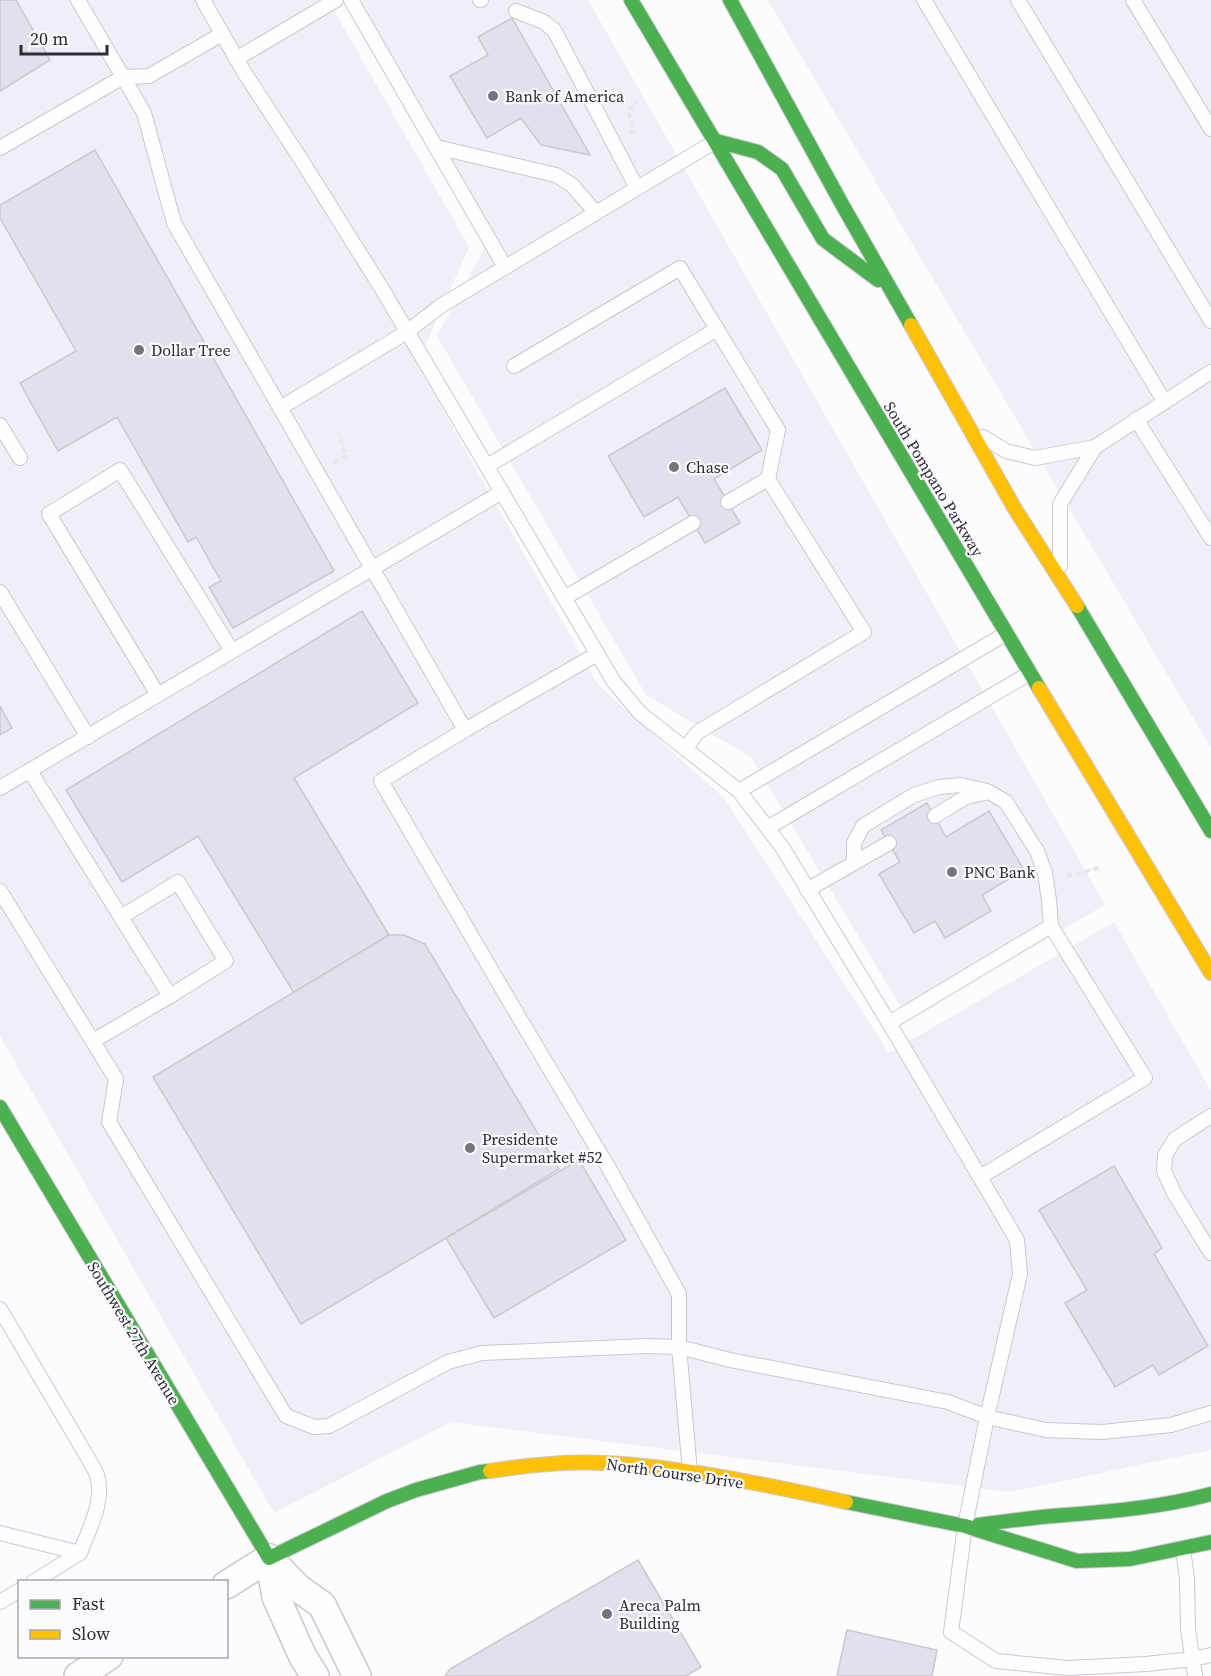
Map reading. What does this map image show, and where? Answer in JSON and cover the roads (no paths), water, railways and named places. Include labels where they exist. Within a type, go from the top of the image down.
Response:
[{"type":"main road","name":"South Pompano Parkway","points":[[631,0],[941,525],[1211,973]]},
{"type":"main road","points":[[730,0],[888,287],[1015,509],[1061,580],[1211,831]]},
{"type":"main road","points":[[716,141],[758,152],[782,168],[823,239],[888,287]]},
{"type":"main road","name":"Southwest 27th Avenue","points":[[0,1107],[269,1558]]},
{"type":"main road","name":"North Course Drive","points":[[269,1558],[387,1501],[435,1484],[480,1472],[554,1464],[604,1463],[690,1472],[965,1526],[1077,1561],[1130,1559],[1211,1542]]},
{"type":"main road","name":"North Course Drive","points":[[965,1526],[1131,1511],[1211,1494]]},
{"type":"street","name":"North Course Drive","points":[[228,1584],[269,1558]]},
{"type":"street","name":"Southwest 27th Avenue","points":[[269,1558],[276,1597],[303,1656],[315,1676]]},
{"type":"street","name":"Southwest 27th Avenue","points":[[269,1558],[298,1588],[322,1605],[357,1676]]},
{"type":"street","points":[[78,1676],[106,1658]]},
{"type":"lane","points":[[78,0],[144,114],[174,223],[465,730]]},
{"type":"lane","points":[[203,0],[236,58],[360,254],[614,682],[640,713],[739,791],[768,827],[889,1023],[1017,1240],[1020,1274],[965,1526],[951,1632],[996,1661],[1068,1668],[1146,1664],[1211,1655]]},
{"type":"lane","points":[[236,58],[336,0]]},
{"type":"lane","points":[[351,0],[505,267]]},
{"type":"lane","points":[[924,0],[1164,401]]},
{"type":"lane","points":[[1018,0],[1211,321]]},
{"type":"lane","points":[[1133,0],[1211,129]]},
{"type":"lane","points":[[516,11],[544,22],[554,30],[638,188]]},
{"type":"lane","points":[[0,148],[123,77],[149,76],[222,34]]},
{"type":"lane","points":[[280,408],[407,332],[442,305],[716,141]]},
{"type":"lane","points":[[436,147],[556,175],[572,185],[596,213]]},
{"type":"lane","points":[[514,366],[680,268],[778,430],[768,479],[864,632],[698,732],[685,748]]},
{"type":"lane","points":[[487,466],[717,330]]},
{"type":"lane","points":[[969,428],[1006,450],[1035,458],[1095,447],[1211,372]]},
{"type":"lane","points":[[1136,419],[1211,538]]},
{"type":"lane","points":[[0,425],[20,458]]},
{"type":"lane","points":[[1061,580],[1060,504],[1095,447]]},
{"type":"lane","points":[[158,695],[49,514],[120,470],[232,651]]},
{"type":"lane","points":[[728,502],[768,479]]},
{"type":"lane","points":[[0,788],[501,492]]},
{"type":"lane","points":[[564,598],[693,523]]},
{"type":"lane","points":[[0,592],[88,737]]},
{"type":"lane","points":[[739,791],[1007,633]]},
{"type":"lane","points":[[597,654],[381,781],[607,1165],[679,1294],[679,1347],[690,1472]]},
{"type":"lane","points":[[768,827],[1031,672]]},
{"type":"lane","points":[[30,771],[170,996]]},
{"type":"lane","points":[[854,864],[854,843],[863,826],[914,795],[961,785],[989,792],[1005,802],[1037,851],[1045,873],[1050,926],[1145,1078],[980,1176]]},
{"type":"lane","points":[[934,816],[966,797],[989,792]]},
{"type":"lane","points":[[807,890],[889,843]]},
{"type":"lane","points":[[93,1041],[226,961],[178,882],[121,917]]},
{"type":"lane","points":[[0,891],[116,1078],[109,1122],[286,1416],[314,1427],[329,1426],[448,1362],[482,1353],[646,1346],[679,1347],[730,1360],[948,1402],[987,1417],[1046,1430],[1102,1432],[1171,1425],[1211,1413]]},
{"type":"lane","points":[[889,1023],[1050,926]]},
{"type":"lane","points":[[1211,1116],[1175,1139],[1165,1155],[1164,1171],[1174,1193],[1211,1254]]},
{"type":"lane","points":[[0,1309],[97,1475],[99,1489],[97,1510],[80,1553],[35,1580]]},
{"type":"lane","points":[[0,1533],[80,1553]]},
{"type":"lane","points":[[1183,1549],[1188,1592],[1188,1629],[1195,1676]]},
{"type":"lane","points":[[0,1602],[18,1591]]},
{"type":"place","name":"Bank of America","points":[[493,96]]},
{"type":"place","name":"Dollar Tree","points":[[139,350]]},
{"type":"place","name":"Chase","points":[[674,467]]},
{"type":"place","name":"PNC Bank","points":[[952,872]]},
{"type":"place","name":"Presidente Supermarket #52","points":[[470,1148]]},
{"type":"place","name":"Areca Palm Building","points":[[607,1614]]}]
